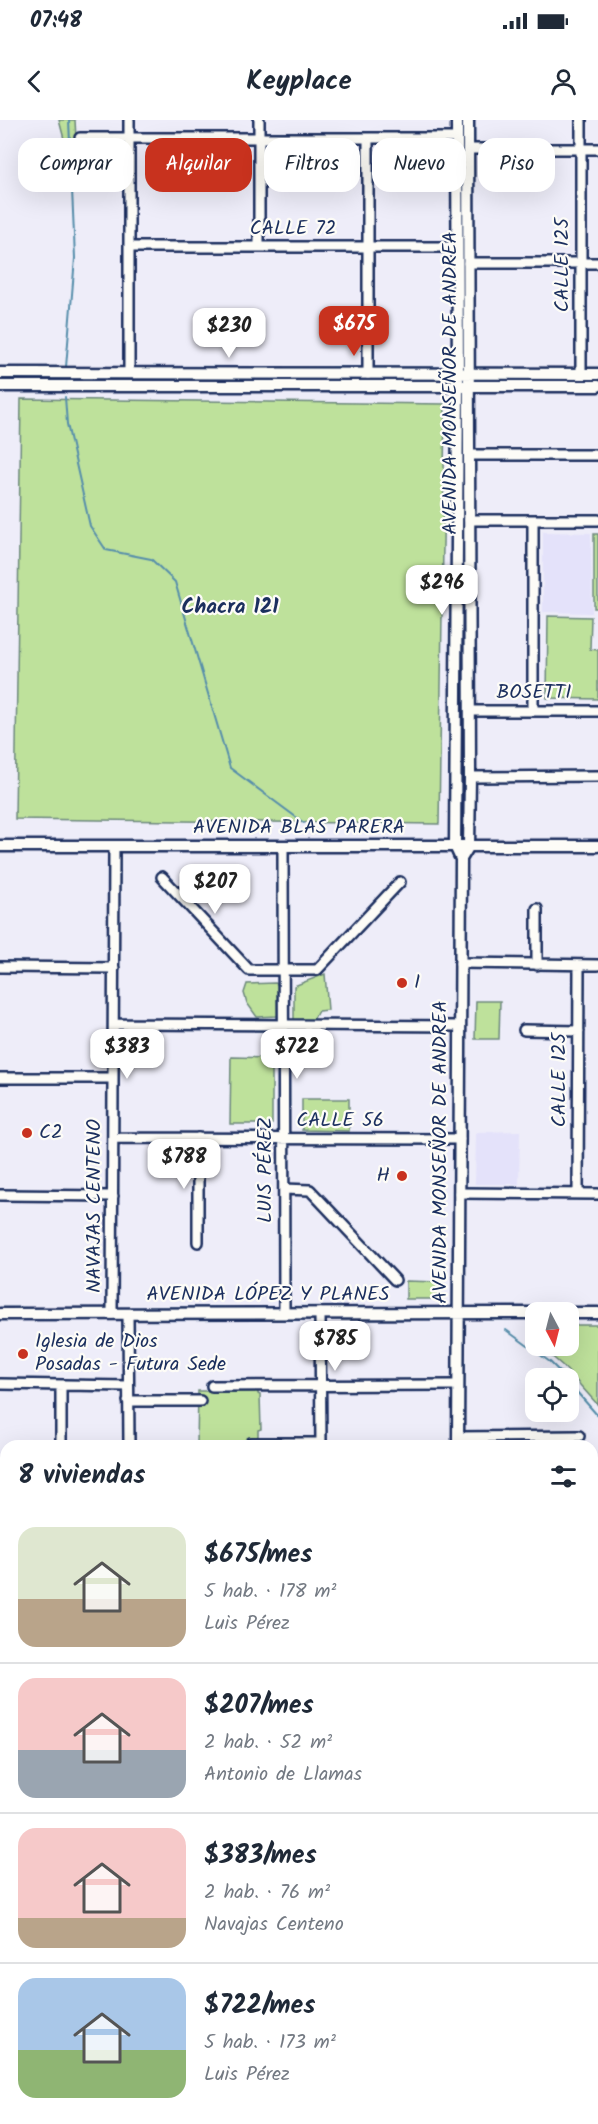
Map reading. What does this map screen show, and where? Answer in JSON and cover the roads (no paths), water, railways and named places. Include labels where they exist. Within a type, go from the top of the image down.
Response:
[{"type":"main road","name":"AVENIDA MONSEÑOR DE ANDREA","points":[[457,120],[457,138]]},
{"type":"main road","name":"AVENIDA MONSEÑOR DE ANDREA","points":[[458,1440],[461,859],[455,846],[463,374],[468,263],[468,120]]},
{"type":"main road","name":"AVENIDA MONSEÑOR DE ANDREA","points":[[457,192],[457,247],[463,374]]},
{"type":"main road","points":[[0,373],[598,374]]},
{"type":"main road","points":[[0,386],[598,386]]},
{"type":"main road","name":"AVENIDA MONSEÑOR DE ANDREA","points":[[463,386],[469,455],[469,846]]},
{"type":"main road","name":"AVENIDA BLAS PARERA","points":[[0,846],[598,846]]},
{"type":"main road","points":[[461,859],[469,846]]},
{"type":"main road","name":"AVENIDA LÓPEZ Y PLANES","points":[[0,1314],[525,1313]]},
{"type":"main road","points":[[579,1313],[598,1313]]},
{"type":"street","points":[[129,120],[129,138]]},
{"type":"street","points":[[259,120],[260,247]]},
{"type":"street","name":"CALLE 125","points":[[581,120],[581,374]]},
{"type":"street","points":[[133,138],[372,138]]},
{"type":"street","points":[[368,138],[368,316]]},
{"type":"street","points":[[468,149],[598,149]]},
{"type":"street","points":[[129,192],[129,374]]},
{"type":"street","name":"CALLE 72","points":[[129,247],[457,247]]},
{"type":"street","points":[[468,263],[598,263]]},
{"type":"street","points":[[368,340],[368,374]]},
{"type":"street","points":[[469,455],[598,455]]},
{"type":"street","points":[[469,520],[598,520]]},
{"type":"street","points":[[533,520],[533,711]]},
{"type":"street","name":"BOSETTI","points":[[470,711],[598,711]]},
{"type":"street","points":[[470,777],[598,776]]},
{"type":"street","name":"NAVAJAS CENTENO","points":[[112,1314],[114,846]]},
{"type":"street","name":"LUIS PÉREZ","points":[[283,846],[284,1313]]},
{"type":"street","points":[[162,877],[249,970],[284,971],[316,970],[400,882]]},
{"type":"street","points":[[537,909],[537,964]]},
{"type":"street","points":[[460,963],[598,965]]},
{"type":"street","name":"CALLE 125","points":[[578,1194],[579,965]]},
{"type":"street","points":[[0,967],[114,968]]},
{"type":"street","points":[[114,1024],[460,1026]]},
{"type":"street","points":[[524,1030],[579,1031]]},
{"type":"street","points":[[0,1078],[113,1078]]},
{"type":"street","name":"CALLE 56","points":[[113,1138],[460,1139]]},
{"type":"street","points":[[198,1138],[198,1242]]},
{"type":"street","points":[[284,1189],[310,1190],[395,1280]]},
{"type":"street","points":[[459,1193],[598,1194]]},
{"type":"street","points":[[0,1195],[113,1196]]},
{"type":"street","points":[[320,1313],[321,1440]]},
{"type":"street","points":[[128,1314],[129,1440]]},
{"type":"street","points":[[0,1384],[128,1386]]},
{"type":"street","points":[[61,1385],[61,1440]]},
{"type":"street","points":[[212,1386],[458,1385]]},
{"type":"street","points":[[128,1401],[201,1401]]},
{"type":"street","points":[[498,1440],[579,1436]]},
{"type":"waterway","points":[[66,367],[75,258],[69,120]]},
{"type":"waterway","points":[[65,397],[67,424],[90,526],[106,550],[151,559],[175,582],[230,768],[304,823]]},
{"type":"waterway","points":[[506,1330],[556,1368]]},
{"type":"waterway","points":[[579,1394],[598,1416]]},
{"type":"place","name":"I","points":[[402,983]]},
{"type":"place","name":"C2","points":[[27,1133]]},
{"type":"place","name":"H","points":[[402,1176]]},
{"type":"place","name":"Iglesia de Dios Posadas - Futura Sede","points":[[23,1354]]},
{"type":"district","name":"Chacra 121","points":[[230,607]]}]
